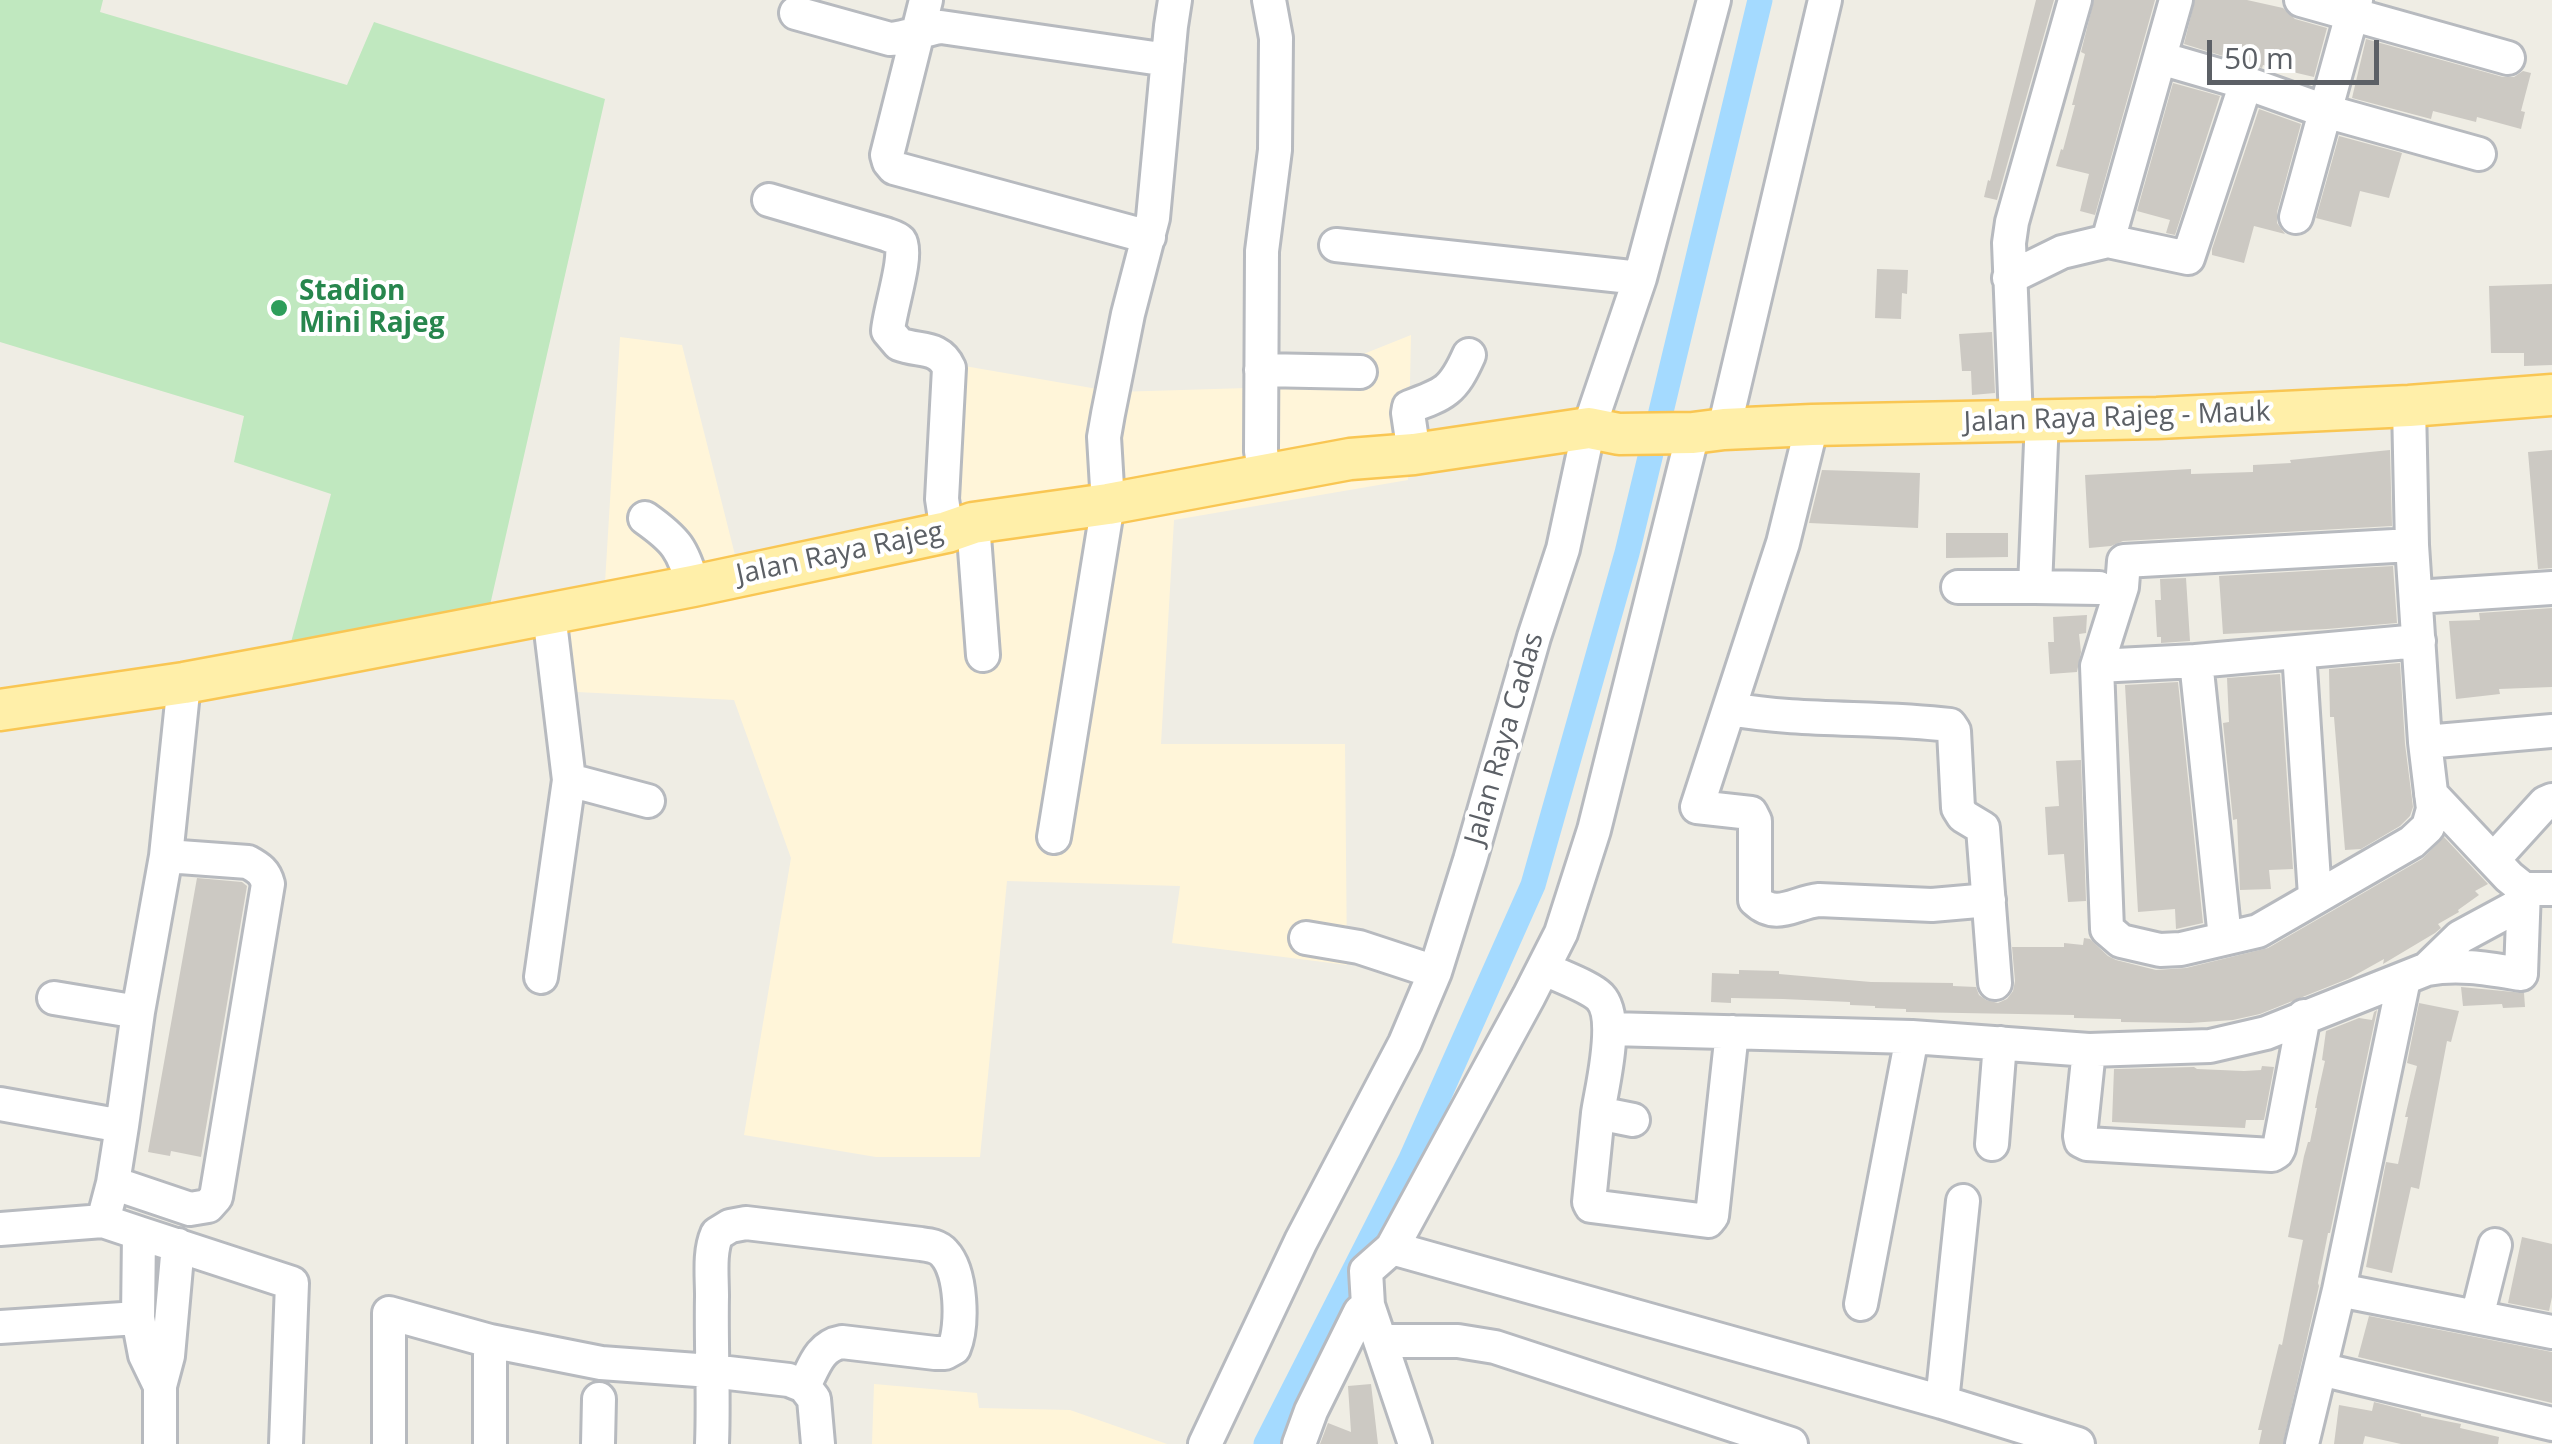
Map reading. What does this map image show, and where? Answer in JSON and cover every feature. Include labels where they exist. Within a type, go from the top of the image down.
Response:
[{"type":"main road","name":"Jalan Raya Rajeg - Mauk","points":[[1700,431],[2158,418],[2552,395]]},
{"type":"main road","name":"Jalan Raya Rajeg","points":[[0,710],[184,683],[693,586],[960,527],[1350,459],[1604,431],[1700,431]]},
{"type":"street","points":[[926,0],[888,162],[894,168],[1149,237]]},
{"type":"street","points":[[1054,837],[1108,504],[1104,437],[1128,314],[1149,237],[1176,0]]},
{"type":"street","points":[[1265,476],[1261,451],[1262,251],[1274,150],[1276,38],[1270,0]]},
{"type":"street","name":"Jalan Raya Cadas","points":[[1206,1444],[1302,1241],[1405,1043],[1435,972],[1534,637],[1604,431],[1714,0]]},
{"type":"street","points":[[1299,1444],[1360,1312],[1366,1293],[1366,1272],[1392,1248],[1561,933],[1594,830],[1700,431],[1825,0]]},
{"type":"street","points":[[2035,587],[2029,420],[2008,243],[2075,0]]},
{"type":"street","points":[[2108,242],[2176,0]]},
{"type":"street","points":[[2301,0],[2354,8],[2508,58]]},
{"type":"street","points":[[2296,216],[2354,8]]},
{"type":"street","points":[[796,13],[890,39],[942,27],[1168,60]]},
{"type":"street","points":[[2160,58],[2246,83],[2324,112],[2479,154]]},
{"type":"street","points":[[2010,278],[2062,252],[2108,242],[2188,258],[2246,83]]},
{"type":"street","points":[[768,200],[885,234],[902,244],[888,331],[899,344],[938,352],[949,368],[942,499],[960,527],[983,655]]},
{"type":"street","points":[[1336,245],[1640,278]]},
{"type":"street","points":[[1414,454],[1409,407],[1446,392],[1461,374],[1469,355]]},
{"type":"street","points":[[1261,370],[1360,372]]},
{"type":"street","points":[[2408,406],[2412,545],[2431,794],[2432,817],[2428,827],[2412,842],[2263,929],[2181,949],[2160,950],[2121,941],[2107,929],[2097,666],[2122,587],[2124,561],[2412,545]]},
{"type":"street","points":[[1812,425],[1783,543],[1697,807],[1751,813],[1755,821],[1755,900],[1762,907],[1792,910],[1805,901],[1819,900],[1932,905],[1989,900]]},
{"type":"street","points":[[644,518],[680,548],[693,586]]},
{"type":"street","points":[[1958,586],[2099,588]]},
{"type":"street","points":[[2416,597],[2552,588]]},
{"type":"street","points":[[540,976],[569,780],[549,614]]},
{"type":"street","points":[[2097,666],[2419,642]]},
{"type":"street","points":[[2299,652],[2316,896]]},
{"type":"street","points":[[2196,661],[2225,938]]},
{"type":"street","points":[[103,1221],[113,1183],[166,856],[184,683]]},
{"type":"street","points":[[1730,709],[1775,717],[1950,725],[1954,731],[1958,808],[1963,816],[1983,828],[1995,983]]},
{"type":"street","points":[[2425,742],[2552,731]]},
{"type":"street","points":[[569,780],[648,800]]},
{"type":"street","points":[[1610,1029],[1912,1037],[2089,1050],[2210,1046],[2266,1033],[2415,974],[2465,966],[2537,976],[2533,893],[2494,860],[2431,794]]},
{"type":"street","points":[[2494,860],[2552,800]]},
{"type":"street","points":[[113,1183],[190,1209],[208,1206],[216,1197],[268,884],[259,868],[248,862],[166,856]]},
{"type":"street","points":[[2302,1444],[2415,974],[2460,937],[2533,893]]},
{"type":"street","points":[[1306,938],[1359,947],[1435,972]]},
{"type":"street","points":[[1544,968],[1598,996],[1607,1009],[1610,1029],[1591,1206],[1708,1221],[1712,1216],[1732,1032]]},
{"type":"street","points":[[54,998],[138,1012]]},
{"type":"street","points":[[2089,1050],[2081,1141],[2272,1155],[2279,1148],[2304,1016]]},
{"type":"street","points":[[1860,1304],[1912,1037]]},
{"type":"street","points":[[1992,1144],[2000,1044]]},
{"type":"street","points":[[0,1104],[122,1126]]},
{"type":"street","points":[[1598,1113],[1633,1120]]},
{"type":"street","points":[[1942,1402],[1962,1201]]},
{"type":"street","points":[[0,1229],[103,1221],[292,1283],[286,1444]]},
{"type":"street","points":[[712,1444],[712,1256],[714,1240],[723,1229],[757,1224],[921,1244],[944,1253],[958,1284],[959,1324],[954,1348],[934,1353],[833,1343],[826,1346],[804,1386]]},
{"type":"street","points":[[139,1232],[138,1318],[145,1355],[160,1386]]},
{"type":"street","points":[[2477,1317],[2495,1245]]},
{"type":"street","points":[[160,1444],[160,1386],[168,1356],[178,1246]]},
{"type":"street","points":[[1392,1248],[1942,1402],[2078,1444]]},
{"type":"street","points":[[2339,1290],[2552,1332]]},
{"type":"street","points":[[1366,1293],[1416,1444]]},
{"type":"street","points":[[389,1444],[389,1313],[490,1341],[601,1363],[790,1380],[804,1386],[814,1399],[818,1444]]},
{"type":"street","points":[[0,1327],[138,1318]]},
{"type":"street","points":[[1382,1340],[1458,1341],[1495,1347],[1791,1444]]},
{"type":"street","points":[[490,1341],[490,1444]]},
{"type":"street","points":[[2320,1369],[2501,1428],[2552,1424]]},
{"type":"street","points":[[598,1444],[599,1399]]},
{"type":"shaded area","points":[[1411,335],[1408,480],[1174,520],[1161,744],[1345,744],[1347,965],[1172,943],[1180,886],[1007,881],[980,1157],[876,1157],[744,1135],[791,858],[734,700],[577,692],[552,644],[604,599],[620,337],[682,345],[736,559],[947,514],[947,363],[1115,392],[1281,387]]},
{"type":"shaded area","points":[[874,1384],[977,1393],[979,1408],[1070,1410],[1167,1444],[872,1444]]},
{"type":"green space","name":"Stadion Mini Rajeg","points":[[0,0],[103,0],[100,12],[347,85],[374,22],[605,99],[488,614],[290,646],[331,494],[234,462],[244,416],[0,342]]},
{"type":"building","points":[[2036,0],[2054,0],[1997,200],[1984,197]]},
{"type":"building","points":[[2094,0],[2155,0],[2095,215],[2080,211],[2089,174],[2056,166],[2075,105],[2085,54],[2081,52]]},
{"type":"building","points":[[2195,0],[2247,0],[2283,8],[2295,19],[2327,28],[2314,77],[2263,65],[2262,68],[2184,44]]},
{"type":"building","points":[[2366,39],[2503,77],[2514,77],[2523,71],[2531,73],[2521,111],[2525,112],[2521,129],[2433,111],[2431,119],[2352,98]]},
{"type":"building","points":[[2173,83],[2220,96],[2175,235],[2166,233],[2170,220],[2137,211]]},
{"type":"building","points":[[2259,109],[2301,124],[2277,212],[2277,223],[2285,234],[2254,226],[2244,263],[2212,255],[2212,249]]},
{"type":"building","points":[[2339,136],[2402,153],[2389,198],[2360,191],[2351,227],[2316,218]]},
{"type":"building","points":[[1877,269],[1908,270],[1901,319],[1875,318]]},
{"type":"building","points":[[2552,284],[2552,365],[2524,366],[2524,353],[2491,353],[2489,286]]},
{"type":"building","points":[[1992,332],[1995,393],[1972,395],[1971,371],[1962,371],[1959,334]]},
{"type":"building","points":[[2390,450],[2392,526],[2123,541],[2089,548],[2085,475],[2191,469],[2191,474],[2253,472],[2253,465]]},
{"type":"building","points":[[2552,450],[2552,568],[2538,569],[2528,452]]},
{"type":"building","points":[[1822,470],[1920,473],[1918,528],[1809,523]]},
{"type":"building","points":[[1946,533],[2008,533],[2008,557],[1946,558]]},
{"type":"building","points":[[2393,566],[2397,623],[2223,634],[2219,576]]},
{"type":"building","points":[[2186,578],[2190,641],[2161,643],[2161,637],[2157,637],[2155,600],[2161,600],[2160,579]]},
{"type":"building","points":[[2552,608],[2552,687],[2499,689],[2500,694],[2456,699],[2449,621],[2480,620],[2479,613]]},
{"type":"building","points":[[2087,615],[2086,633],[2079,634],[2077,672],[2050,674],[2048,642],[2054,642],[2053,617]]},
{"type":"building","points":[[2400,663],[2413,807],[2400,826],[2361,849],[2345,850],[2334,717],[2330,717],[2329,669]]},
{"type":"building","points":[[2280,674],[2293,869],[2269,870],[2271,889],[2240,890],[2237,819],[2233,820],[2223,723],[2229,722],[2227,678]]},
{"type":"building","points":[[2178,682],[2203,923],[2176,929],[2175,909],[2138,912],[2125,685]]},
{"type":"building","points":[[2081,760],[2086,901],[2068,902],[2064,854],[2048,855],[2045,807],[2059,806],[2056,761]]},
{"type":"building","points":[[2444,837],[2488,884],[2475,891],[2479,895],[2438,924],[2441,928],[2435,933],[2383,964],[2384,959],[2350,978],[2260,1014],[2190,1023],[2121,1022],[2074,1015],[1906,1012],[1850,1002],[1731,998],[1731,1003],[1711,1002],[1712,973],[1739,974],[1739,970],[1871,982],[1953,983],[1976,987],[1979,995],[1998,1003],[2013,991],[2012,947],[2083,945],[2084,938],[2116,960],[2156,970],[2186,968],[2268,948],[2422,859]]},
{"type":"building","points":[[197,878],[242,882],[247,886],[201,1157],[171,1151],[170,1156],[148,1152]]},
{"type":"building","points":[[2461,987],[2524,993],[2525,1007],[2463,1006]]},
{"type":"building","points":[[2419,1003],[2459,1011],[2451,1042],[2447,1041],[2419,1189],[2411,1187],[2392,1273],[2366,1267],[2386,1162],[2398,1164],[2408,1117],[2417,1066],[2407,1063]]},
{"type":"building","points":[[2377,1010],[2283,1444],[2259,1444],[2262,1430],[2258,1430],[2279,1344],[2282,1345],[2303,1240],[2288,1237],[2317,1108],[2326,1031],[2359,1018],[2372,1020]]},
{"type":"building","points":[[2262,1066],[2274,1067],[2264,1120],[2246,1120],[2245,1128],[2112,1122],[2114,1069],[2194,1067],[2244,1071],[2261,1070]]},
{"type":"building","points":[[2522,1237],[2552,1244],[2549,1311],[2508,1303]]},
{"type":"building","points":[[2369,1316],[2552,1352],[2552,1403],[2358,1357]]},
{"type":"building","points":[[1371,1384],[1378,1444],[1320,1444],[1328,1423],[1351,1432],[1348,1386]]},
{"type":"building","points":[[2374,1402],[2461,1424],[2460,1428],[2499,1437],[2498,1444],[2401,1444],[2365,1436],[2363,1444],[2334,1444],[2339,1405],[2372,1411]]},
{"type":"waterway","points":[[1266,1444],[1410,1161],[1533,885],[1627,553],[1760,0]]},
{"type":"place","name":"Stadion Mini Rajeg","points":[[279,308]]}]
